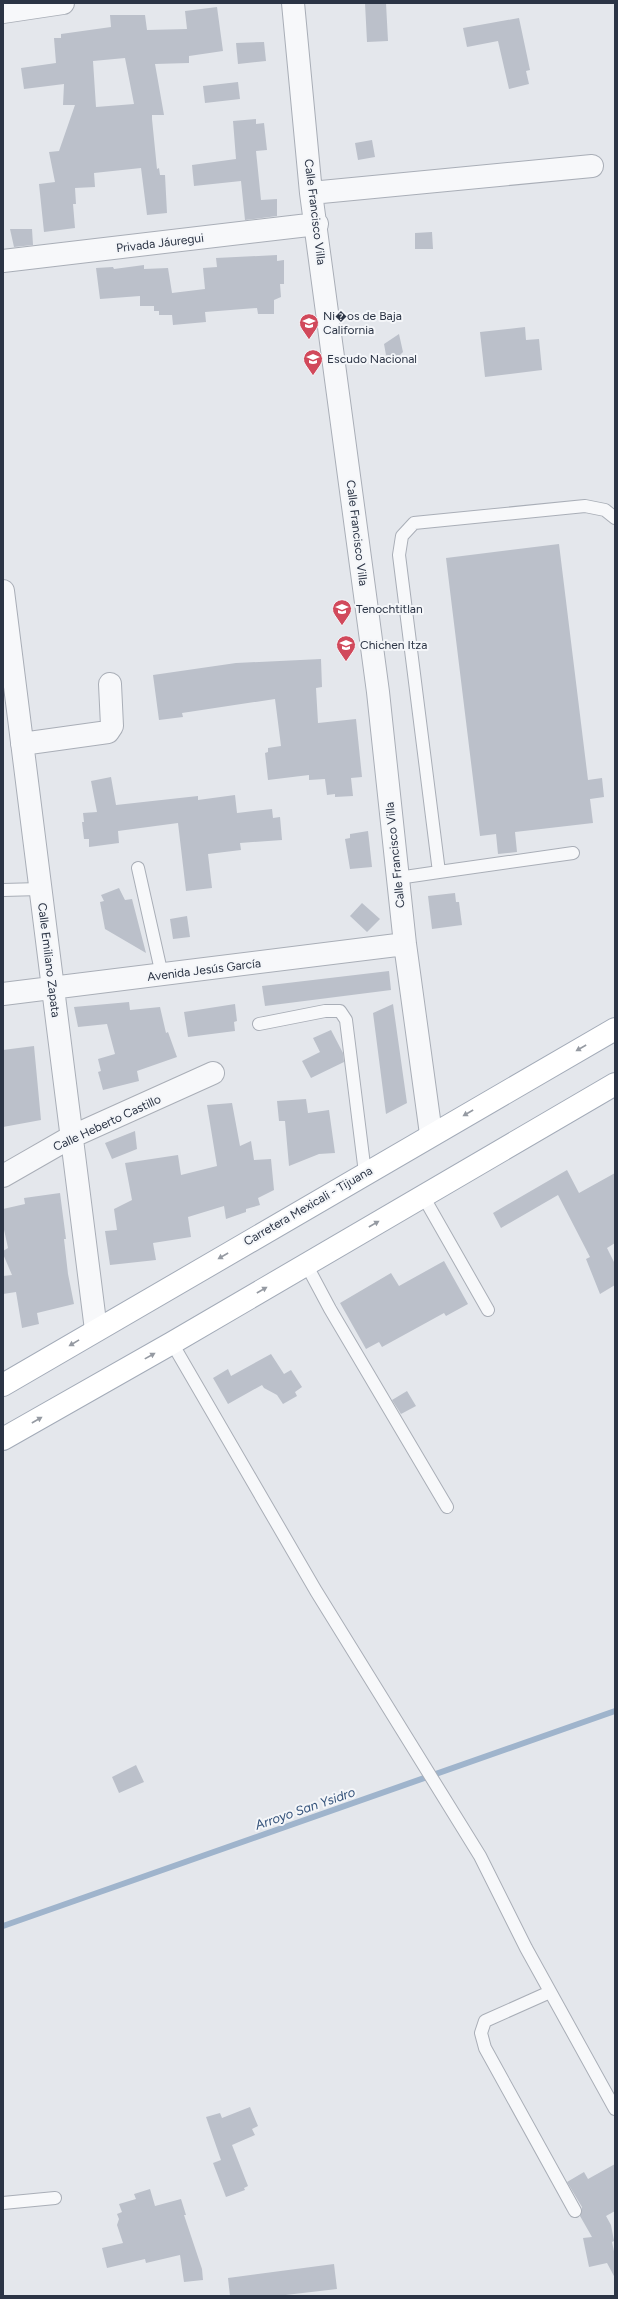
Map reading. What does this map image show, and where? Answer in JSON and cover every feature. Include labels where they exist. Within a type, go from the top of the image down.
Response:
[{"type":"main road","name":"Carretera Mexicali - Tijuana","points":[[3,1385],[431,1134],[615,1029]]},
{"type":"main road","points":[[3,1439],[172,1343],[615,1084]]},
{"type":"street","points":[[3,12],[63,3]]},
{"type":"street","name":"Calle Francisco Villa","points":[[293,3],[312,193],[378,692],[405,944],[431,1134]]},
{"type":"street","points":[[312,193],[592,166]]},
{"type":"street","name":"Privada Jáuregui","points":[[3,261],[317,224]]},
{"type":"street","name":"Calle Emiliano Zapata","points":[[3,591],[9,686],[22,744],[96,1330]]},
{"type":"street","points":[[22,744],[108,732],[112,726],[110,684]]},
{"type":"street","name":"Avenida Jesús García","points":[[3,994],[405,944]]},
{"type":"street","name":"Calle Heberto Castillo","points":[[3,1176],[71,1137],[213,1074]]},
{"type":"lane","points":[[439,872],[399,555],[402,536],[414,523],[585,506],[605,510],[615,518]]},
{"type":"lane","points":[[398,878],[573,853]]},
{"type":"lane","points":[[138,868],[162,975]]},
{"type":"lane","points":[[3,890],[40,889]]},
{"type":"lane","points":[[259,1024],[325,1011],[340,1011],[346,1020],[365,1173]]},
{"type":"lane","points":[[423,1196],[488,1310]]},
{"type":"lane","points":[[306,1264],[330,1309],[447,1507]]},
{"type":"lane","points":[[172,1343],[316,1591],[480,1856],[550,1992],[615,2109]]},
{"type":"lane","points":[[550,1992],[485,2021],[481,2033],[485,2048],[575,2211]]},
{"type":"lane","points":[[3,2203],[55,2198]]},
{"type":"building","points":[[365,3],[386,3],[388,41],[367,42]]},
{"type":"building","points":[[217,7],[223,51],[189,56],[189,63],[155,64],[164,115],[152,115],[152,119],[157,169],[159,168],[160,175],[165,175],[167,213],[147,215],[141,168],[94,173],[95,187],[75,188],[76,204],[73,204],[75,228],[44,232],[39,184],[55,182],[49,152],[59,151],[75,105],[63,105],[64,84],[24,89],[21,68],[56,63],[54,38],[61,38],[61,34],[111,27],[110,15],[145,15],[147,30],[187,29],[185,11]],"holes":[[[125,58],[134,104],[96,107],[93,61]]]},
{"type":"building","points":[[519,18],[530,70],[526,71],[529,84],[509,89],[498,41],[467,47],[463,28]]},
{"type":"building","points":[[264,42],[266,61],[238,64],[236,43]]},
{"type":"building","points":[[238,82],[240,99],[205,103],[203,86]]},
{"type":"building","points":[[256,119],[256,124],[264,123],[267,150],[256,151],[261,200],[277,199],[277,216],[245,220],[241,181],[194,186],[192,165],[236,159],[233,121]]},
{"type":"building","points":[[372,140],[375,157],[358,160],[355,143]]},
{"type":"building","points":[[10,229],[32,229],[33,245],[14,247]]},
{"type":"building","points":[[432,232],[433,249],[415,249],[415,233]]},
{"type":"building","points":[[277,255],[277,261],[284,260],[284,284],[280,284],[281,297],[274,300],[274,314],[258,314],[257,308],[205,312],[206,322],[173,325],[172,315],[159,315],[159,311],[154,311],[154,306],[140,306],[140,296],[100,299],[96,268],[113,267],[114,269],[144,265],[144,269],[168,268],[172,293],[205,289],[203,268],[217,267],[216,258]]},
{"type":"building","points":[[525,327],[526,340],[539,339],[542,370],[485,377],[480,332]]},
{"type":"building","points":[[399,334],[403,352],[395,360],[386,355],[384,344]]},
{"type":"building","points":[[559,544],[588,780],[602,778],[604,797],[590,799],[593,823],[515,832],[517,852],[498,854],[496,834],[480,836],[446,558]]},
{"type":"building","points":[[321,659],[322,687],[316,688],[318,723],[356,719],[362,777],[351,778],[353,796],[335,797],[335,794],[327,795],[325,779],[309,780],[309,775],[268,780],[265,753],[268,752],[268,748],[281,746],[275,699],[182,713],[183,717],[159,720],[153,675],[236,663]]},
{"type":"building","points":[[111,777],[116,805],[198,796],[198,800],[235,795],[237,813],[272,809],[273,818],[280,817],[282,840],[240,843],[241,850],[208,854],[212,888],[186,891],[178,823],[118,831],[119,843],[89,847],[89,839],[84,839],[82,822],[84,822],[83,813],[97,812],[91,781]]},
{"type":"building","points":[[368,831],[372,867],[350,869],[345,839],[350,838],[350,834]]},
{"type":"building","points":[[119,888],[125,900],[132,899],[146,953],[105,929],[100,902],[104,901],[101,895]]},
{"type":"building","points":[[455,893],[456,902],[459,902],[462,925],[432,929],[428,896]]},
{"type":"building","points":[[362,903],[380,919],[367,932],[350,916]]},
{"type":"building","points":[[187,916],[190,937],[173,939],[170,919]]},
{"type":"building","points":[[389,971],[391,990],[265,1006],[262,986]]},
{"type":"building","points":[[129,1002],[130,1010],[160,1007],[166,1033],[168,1032],[177,1057],[137,1071],[139,1081],[103,1090],[98,1072],[101,1071],[98,1059],[115,1054],[107,1024],[78,1027],[74,1007]]},
{"type":"building","points":[[235,1004],[237,1021],[234,1022],[235,1031],[188,1037],[184,1012]]},
{"type":"building","points":[[393,1004],[407,1103],[386,1114],[373,1013]]},
{"type":"building","points":[[331,1030],[343,1053],[344,1062],[311,1078],[302,1061],[320,1052],[313,1038]]},
{"type":"building","points":[[34,1046],[41,1120],[3,1127],[3,1050]]},
{"type":"building","points":[[306,1099],[308,1113],[329,1110],[335,1153],[319,1154],[289,1166],[285,1121],[279,1121],[277,1101]]},
{"type":"building","points":[[232,1103],[240,1146],[251,1141],[254,1160],[271,1159],[274,1190],[258,1198],[260,1205],[246,1209],[246,1212],[226,1219],[224,1206],[188,1217],[191,1237],[153,1243],[156,1260],[110,1265],[105,1231],[117,1230],[114,1209],[132,1200],[125,1163],[178,1155],[181,1175],[217,1166],[207,1105]]},
{"type":"building","points":[[135,1131],[137,1149],[112,1159],[105,1143]]},
{"type":"building","points":[[567,1170],[579,1193],[615,1173],[615,1243],[607,1248],[615,1264],[615,1285],[600,1294],[586,1259],[590,1257],[558,1195],[501,1228],[493,1213]]},
{"type":"building","points":[[60,1193],[66,1239],[64,1239],[68,1274],[74,1304],[37,1313],[39,1324],[22,1328],[16,1292],[3,1294],[3,1276],[12,1275],[3,1254],[3,1251],[8,1248],[3,1225],[3,1209],[25,1204],[24,1198]]},
{"type":"building","points":[[444,1261],[468,1304],[446,1316],[444,1313],[382,1347],[379,1342],[366,1349],[340,1303],[391,1273],[399,1286]]},
{"type":"building","points":[[271,1354],[284,1374],[291,1370],[302,1387],[295,1392],[297,1396],[283,1404],[277,1395],[264,1388],[262,1385],[228,1404],[213,1378],[228,1369],[231,1376]]},
{"type":"building","points":[[407,1391],[416,1406],[401,1414],[392,1400]]},
{"type":"building","points":[[136,1765],[144,1782],[119,1793],[112,1777]]},
{"type":"building","points":[[250,2107],[258,2126],[252,2129],[255,2135],[232,2145],[248,2186],[244,2188],[245,2190],[226,2197],[213,2163],[221,2160],[206,2117],[220,2113],[222,2118]]},
{"type":"building","points":[[615,2164],[615,2211],[606,2216],[611,2225],[614,2241],[612,2242],[615,2256],[615,2278],[607,2263],[589,2267],[583,2238],[592,2237],[580,2216],[582,2207],[567,2182],[584,2172],[588,2179]]},
{"type":"building","points":[[150,2189],[155,2206],[181,2199],[186,2215],[184,2215],[202,2269],[203,2280],[184,2282],[180,2255],[146,2263],[145,2259],[107,2268],[102,2248],[123,2243],[117,2225],[119,2219],[117,2214],[122,2212],[119,2204],[136,2199],[134,2194]]},
{"type":"building","points":[[334,2264],[337,2289],[277,2296],[230,2296],[228,2278]]},
{"type":"waterway","name":"Arroyo San Ysidro","points":[[3,1926],[615,1711]]},
{"type":"place","name":"Ni�os de Baja California","points":[[309,340]]},
{"type":"place","name":"Escudo Nacional","points":[[313,376]]},
{"type":"place","name":"Tenochtitlan","points":[[342,626]]},
{"type":"place","name":"Chichen Itza","points":[[346,662]]}]
